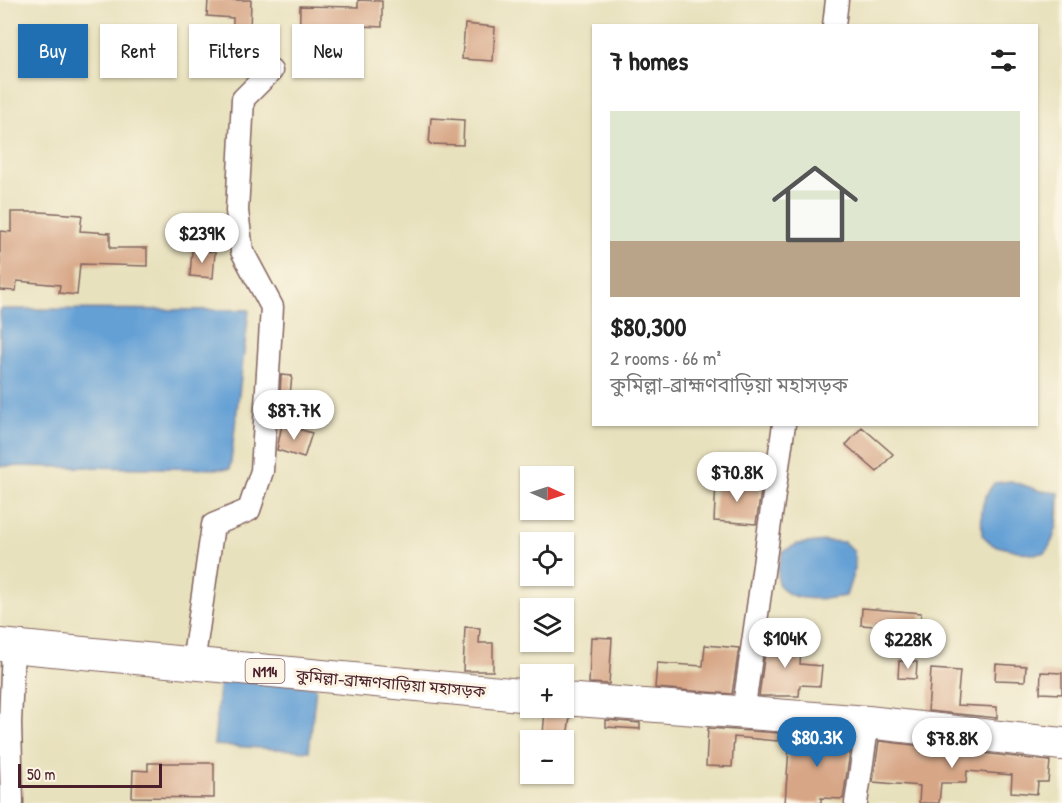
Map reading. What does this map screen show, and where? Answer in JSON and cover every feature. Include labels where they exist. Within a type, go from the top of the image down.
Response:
[{"type":"highway","name":"কুমিল্লা–ব্রাহ্মণবাড়িয়া মহাসড়ক","points":[[7,646],[520,695]]},
{"type":"highway","points":[[574,700],[868,722],[1062,744]]},
{"type":"street","points":[[834,24],[837,0]]},
{"type":"street","points":[[193,664],[213,525],[249,510],[262,471],[272,307],[242,251],[237,211],[243,99],[264,78]]},
{"type":"street","points":[[743,713],[784,426]]},
{"type":"street","points":[[7,646],[12,803]]},
{"type":"street","points":[[856,803],[868,722]]},
{"type":"water","points":[[0,309],[249,310],[230,469],[0,466]]},
{"type":"water","points":[[1011,481],[1041,491],[1059,493],[1055,532],[1045,553],[1030,554],[993,545],[982,535],[982,513],[986,496],[994,483]]},
{"type":"water","points":[[825,541],[844,542],[854,552],[855,568],[846,596],[825,599],[795,596],[788,593],[778,584],[778,568],[783,551],[798,544]]},
{"type":"water","points":[[220,676],[316,687],[309,751],[214,745]]},
{"type":"building","points":[[208,0],[251,0],[250,24],[233,24],[233,18],[207,16]]},
{"type":"building","points":[[358,0],[382,1],[382,27],[364,26],[364,24],[300,24],[300,6],[358,7]]},
{"type":"building","points":[[465,24],[495,27],[493,61],[462,59]]},
{"type":"building","points":[[431,118],[464,120],[463,145],[429,144]]},
{"type":"building","points":[[11,212],[82,215],[80,231],[110,233],[110,248],[147,248],[147,266],[80,264],[77,295],[59,293],[60,285],[17,281],[16,291],[0,290],[0,231],[11,232]]},
{"type":"building","points":[[192,250],[215,252],[213,278],[190,276]]},
{"type":"building","points":[[281,375],[292,376],[290,395],[280,394]]},
{"type":"building","points":[[282,424],[312,433],[304,458],[277,450]]},
{"type":"building","points":[[862,427],[893,454],[877,472],[846,445]]},
{"type":"building","points":[[716,482],[762,485],[756,524],[714,521]]},
{"type":"building","points":[[862,608],[921,613],[920,629],[861,625]]},
{"type":"building","points":[[465,627],[480,628],[479,643],[493,643],[493,671],[463,671]]},
{"type":"building","points":[[768,630],[788,632],[786,649],[801,650],[800,664],[822,666],[820,686],[800,685],[799,696],[759,696]]},
{"type":"building","points":[[591,637],[612,638],[609,684],[589,683]]},
{"type":"building","points":[[705,645],[739,648],[732,694],[655,688],[657,663],[703,666]]},
{"type":"building","points":[[899,661],[917,662],[916,679],[898,678]]},
{"type":"building","points":[[996,664],[1026,666],[1025,681],[995,680]]},
{"type":"building","points":[[931,669],[960,671],[957,705],[997,707],[997,718],[928,711]]},
{"type":"building","points":[[1041,672],[1062,673],[1062,694],[1040,693]]},
{"type":"building","points":[[544,718],[570,718],[568,730],[543,730]]},
{"type":"building","points":[[606,720],[640,723],[640,729],[606,727]]},
{"type":"building","points":[[708,728],[779,733],[778,741],[734,737],[732,767],[706,766]]},
{"type":"building","points":[[790,734],[852,739],[843,799],[821,798],[821,803],[785,803]]},
{"type":"building","points":[[879,741],[1050,761],[1048,782],[1038,782],[1037,794],[1011,792],[1012,775],[967,771],[966,783],[941,783],[939,803],[919,803],[920,786],[873,782]]},
{"type":"building","points":[[148,763],[214,763],[214,798],[132,797],[133,770],[148,771]]}]
